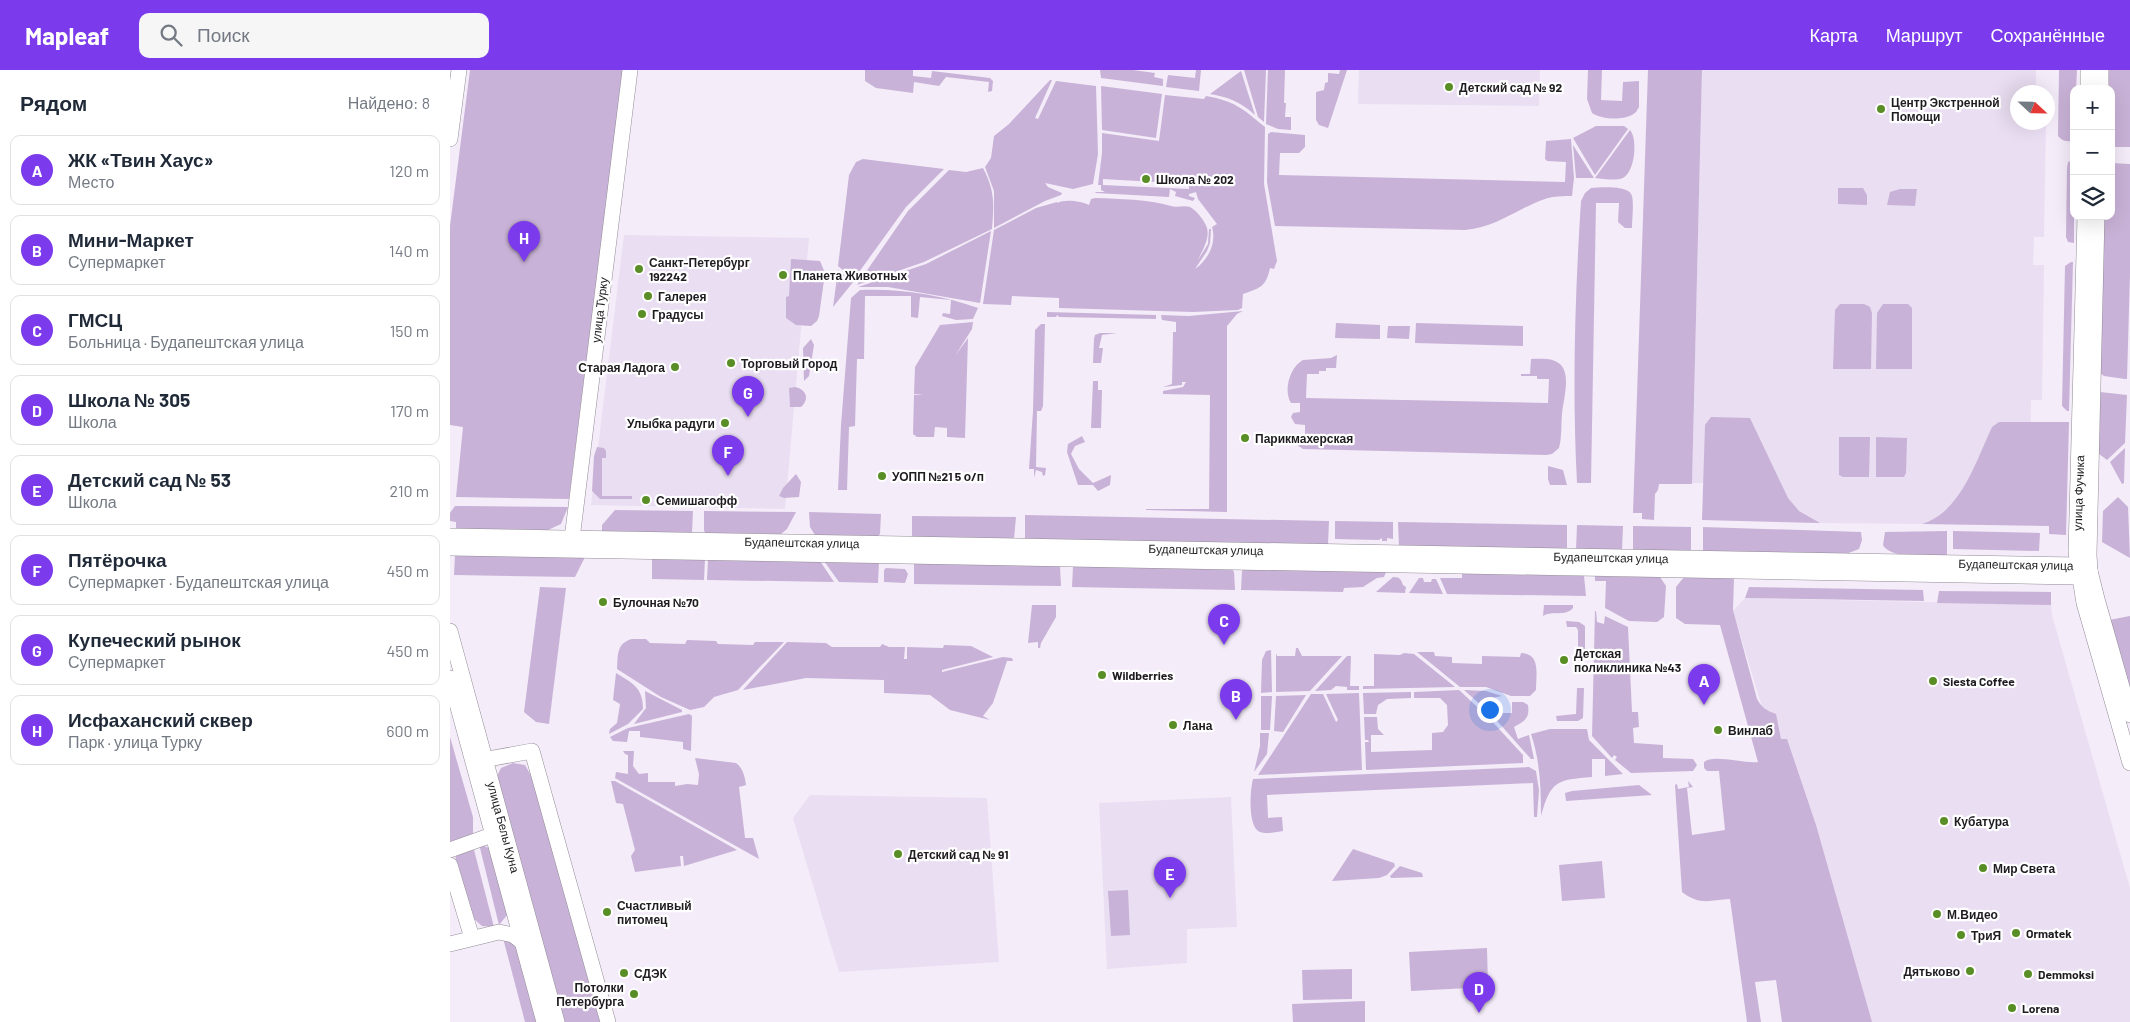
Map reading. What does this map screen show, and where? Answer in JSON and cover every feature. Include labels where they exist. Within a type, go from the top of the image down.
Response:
[{"type":"street","points":[[450,139],[459,70]]},
{"type":"street","name":"улица Турку","points":[[571,544],[630,70]]},
{"type":"street","points":[[2088,70],[2088,85]]},
{"type":"street","points":[[2100,85],[2101,70]]},
{"type":"street","name":"улица Фучика","points":[[2085,220],[2076,552],[2130,715]]},
{"type":"street","name":"улица Фучика","points":[[2098,220],[2088,541],[2082,571],[2098,652],[2130,764]]},
{"type":"street","name":"Будапештская улица","points":[[450,536],[571,544],[2082,571]]},
{"type":"street","name":"Будапештская улица","points":[[450,548],[571,544]]},
{"type":"street","name":"улица Белы Куна","points":[[450,631],[479,761],[557,1022]]},
{"type":"street","name":"улица Белы Куна","points":[[450,678],[479,761]]},
{"type":"street","points":[[479,761],[532,751],[608,1022]]},
{"type":"street","points":[[450,850],[499,832]]},
{"type":"street","name":"улица Белы Куна","points":[[499,832],[522,942],[544,1022]]},
{"type":"street","points":[[450,865],[472,938]]},
{"type":"street","points":[[450,944],[472,938],[505,933],[522,942]]},
{"type":"shaded area","points":[[470,70],[623,70],[569,499],[456,497],[463,427],[450,425],[450,226]]},
{"type":"shaded area","points":[[865,70],[913,70],[913,76],[931,78],[932,71],[990,78],[993,81],[992,91],[988,92],[989,82],[946,77],[939,86],[914,82],[913,93],[876,88],[865,81]]},
{"type":"shaded area","points":[[1100,70],[1133,70],[1155,73],[1154,77],[1163,79],[1163,86],[1101,78]]},
{"type":"shaded area","points":[[1196,70],[1201,70],[1199,91],[1166,87],[1168,75],[1195,78]]},
{"type":"shaded area","points":[[1244,70],[1266,70],[1264,122],[1258,117]]},
{"type":"shaded area","points":[[1268,70],[1285,70],[1285,117],[1291,117],[1291,130],[1278,129],[1266,124]]},
{"type":"shaded area","points":[[1340,70],[1347,70],[1328,128],[1319,125],[1316,120],[1316,92],[1324,90],[1325,83],[1328,82],[1328,73],[1339,74]]},
{"type":"shaded area","name":"Детский сад № 92","points":[[1359,70],[1540,70],[1539,106],[1358,104]]},
{"type":"shaded area","points":[[1588,70],[1602,70],[1601,100],[1622,101],[1623,82],[1639,81],[1639,107],[1636,112],[1621,118],[1602,117],[1592,113],[1587,99]]},
{"type":"shaded area","points":[[1648,70],[1702,70],[1692,484],[1659,484],[1655,494],[1654,520],[1642,519],[1642,513],[1633,513]]},
{"type":"shaded area","points":[[1702,70],[2036,70],[2036,85],[2010,85],[2010,130],[2046,130],[2044,237],[2034,237],[2033,265],[2044,265],[2042,400],[2031,400],[2029,525],[1714,520],[1715,483],[1692,483]]},
{"type":"shaded area","points":[[2059,70],[2077,70],[2076,85],[2070,85],[2070,141],[2065,141],[2058,136]]},
{"type":"shaded area","points":[[2108,70],[2130,70],[2130,147],[2115,147],[2115,85],[2107,85]]},
{"type":"shaded area","points":[[1241,71],[1255,115],[1234,101],[1210,94]]},
{"type":"shaded area","points":[[1052,80],[1035,118],[1038,119],[1056,81],[1096,86],[1098,154],[1093,184],[1073,189],[1045,183],[1048,187],[1062,193],[1061,195],[1045,201],[994,228],[994,191],[985,167],[991,158],[994,136],[1009,124]]},
{"type":"shaded area","points":[[1101,86],[1162,94],[1156,138],[1102,130]]},
{"type":"shaded area","name":"Школа № 202","points":[[1165,95],[1204,99],[1206,96],[1224,100],[1232,103],[1265,127],[1264,184],[1277,261],[1274,269],[1270,268],[1261,286],[1243,294],[1242,308],[1238,310],[1193,312],[1059,308],[1059,298],[1012,296],[1011,305],[983,304],[994,230],[1036,208],[1057,202],[1073,201],[1089,205],[1091,199],[1095,198],[1143,201],[1173,207],[1190,207],[1202,219],[1208,232],[1205,245],[1198,260],[1208,244],[1209,229],[1211,229],[1210,243],[1207,251],[1195,269],[1200,265],[1210,251],[1213,239],[1212,227],[1217,224],[1198,199],[1196,192],[1189,194],[1189,196],[1195,198],[1193,201],[1175,196],[1176,192],[1170,189],[1169,197],[1095,192],[1105,192],[1101,190],[1101,185],[1098,185],[1102,153],[1102,133],[1159,141]],"holes":[[[1103,179],[1189,184],[1189,189],[1103,185]]]},
{"type":"shaded area","points":[[1596,126],[1624,126],[1628,129],[1595,175],[1573,138]]},
{"type":"shaded area","points":[[1630,130],[1634,140],[1634,155],[1633,163],[1627,175],[1623,178],[1610,180],[1595,178]]},
{"type":"shaded area","points":[[1271,132],[1305,135],[1305,147],[1299,153],[1280,153],[1279,175],[1565,182],[1566,162],[1547,161],[1545,159],[1546,141],[1571,139],[1574,178],[1572,196],[1545,199],[1497,222],[1465,230],[1275,226],[1267,182],[1268,134]]},
{"type":"shaded area","points":[[1573,145],[1594,178],[1576,178]]},
{"type":"shaded area","points":[[863,159],[944,169],[906,207],[854,279],[838,266],[849,175],[856,162]]},
{"type":"shaded area","points":[[2070,161],[2070,220],[2074,220],[2074,243],[2068,242],[2066,237],[2068,162]]},
{"type":"shaded area","points":[[2115,163],[2130,164],[2130,273],[2127,379],[2104,376],[2100,373],[2104,220],[2115,220]]},
{"type":"shaded area","points":[[983,168],[990,184],[993,198],[992,229],[924,262],[857,285],[908,211],[949,170],[966,172]]},
{"type":"shaded area","points":[[1614,187],[1630,192],[1633,203],[1632,228],[1625,228],[1618,222],[1619,203],[1596,203],[1591,483],[1577,483],[1574,377],[1577,271],[1581,201],[1585,193],[1591,188]]},
{"type":"shaded area","points":[[1838,188],[1863,188],[1867,195],[1867,205],[1838,204]]},
{"type":"shaded area","points":[[1900,189],[1917,189],[1915,206],[1887,205],[1890,192]]},
{"type":"shaded area","points":[[991,231],[980,303],[888,287],[858,287],[926,264]]},
{"type":"shaded area","points":[[624,235],[809,238],[785,509],[591,505]]},
{"type":"shaded area","points":[[791,259],[820,261],[825,273],[819,316],[817,321],[811,326],[796,325],[786,318],[786,297],[789,296]]},
{"type":"shaded area","points":[[2073,262],[2069,411],[2067,411],[2062,406],[2065,266]]},
{"type":"shaded area","points":[[838,270],[854,281],[833,307]]},
{"type":"shaded area","points":[[860,290],[920,293],[950,299],[978,308],[973,319],[956,320],[942,316],[943,313],[950,314],[951,300],[920,297],[918,318],[911,317],[911,296],[865,296],[864,359],[857,359],[855,426],[849,427],[847,490],[838,490],[851,298]]},
{"type":"shaded area","points":[[1840,304],[1864,304],[1870,307],[1872,313],[1871,369],[1833,369],[1835,310]]},
{"type":"shaded area","points":[[1883,304],[1908,304],[1912,308],[1912,369],[1876,369],[1877,313]]},
{"type":"shaded area","points":[[1243,311],[1237,314],[1227,326],[1227,512],[1146,510],[1209,509],[1210,395],[1163,394],[1163,391],[1183,387],[1186,382],[1182,382],[1182,385],[1163,387],[1172,384],[1173,332],[1176,332],[1176,322],[1162,320],[1161,315],[1189,316]]},
{"type":"shaded area","points":[[1047,312],[1156,315],[1156,319],[1059,317],[1057,315],[1056,317],[1047,317]]},
{"type":"shaded area","points":[[973,322],[972,329],[955,356],[968,338],[965,438],[947,437],[947,428],[935,427],[934,437],[917,437],[913,434],[914,395],[924,395],[914,394],[915,367],[940,325]]},
{"type":"shaded area","points":[[1336,323],[1380,325],[1380,339],[1335,338]]},
{"type":"shaded area","points":[[1416,323],[1523,326],[1523,346],[1415,343]]},
{"type":"shaded area","points":[[1041,324],[1045,324],[1043,406],[1041,411],[1037,411],[1036,467],[1046,468],[1045,475],[1043,476],[1042,472],[1036,470],[1034,478],[1034,469],[1029,469],[1035,330]]},
{"type":"shaded area","points":[[1388,326],[1410,326],[1409,339],[1387,338]]},
{"type":"shaded area","points":[[1100,333],[1117,333],[1102,335],[1099,348],[1103,348],[1101,363],[1093,363],[1094,339],[1095,335]]},
{"type":"shaded area","points":[[811,339],[814,345],[809,376],[804,381],[803,348]]},
{"type":"shaded area","points":[[1337,355],[1336,368],[1326,368],[1326,371],[1319,371],[1319,374],[1307,374],[1306,398],[1548,403],[1549,379],[1537,379],[1537,376],[1521,376],[1521,374],[1530,374],[1531,359],[1546,359],[1558,362],[1566,375],[1559,448],[1552,454],[1546,455],[1303,449],[1297,445],[1296,437],[1305,437],[1305,425],[1295,424],[1291,417],[1293,413],[1300,412],[1300,403],[1291,403],[1289,398],[1288,386],[1291,373],[1298,363],[1303,360],[1331,358]]},
{"type":"shaded area","points":[[1093,381],[1098,381],[1098,390],[1102,390],[1101,428],[1091,428]]},
{"type":"shaded area","points":[[795,387],[802,390],[806,395],[804,404],[801,407],[790,407],[789,388]]},
{"type":"shaded area","points":[[2100,392],[2127,395],[2125,443],[2107,460],[2098,453]]},
{"type":"shaded area","points":[[1711,417],[1750,418],[1788,498],[1799,511],[1820,523],[1702,520],[1705,425]]},
{"type":"shaded area","points":[[1999,422],[2069,422],[2066,535],[2049,534],[2049,526],[1922,524],[1936,518],[1957,497],[1966,484],[1992,427]]},
{"type":"shaded area","points":[[1082,436],[1085,442],[1075,446],[1071,454],[1079,469],[1093,483],[1111,475],[1110,485],[1098,491],[1093,485],[1078,485],[1067,452],[1068,444]]},
{"type":"shaded area","points":[[1839,437],[1870,437],[1869,477],[1843,477],[1839,475]]},
{"type":"shaded area","points":[[1876,437],[1907,438],[1906,473],[1904,477],[1876,477]]},
{"type":"shaded area","points":[[597,447],[604,448],[606,451],[606,458],[602,458],[602,496],[632,496],[632,499],[600,499],[592,491],[594,456]]},
{"type":"shaded area","points":[[2125,448],[2124,483],[2122,484],[2110,462]]},
{"type":"shaded area","points":[[1548,466],[1563,470],[1567,485],[1550,485]]},
{"type":"shaded area","points":[[796,474],[801,482],[799,497],[784,498],[779,496],[783,488]]},
{"type":"shaded area","points":[[2118,497],[2128,507],[2130,558],[2102,542],[2103,511]]},
{"type":"shaded area","points":[[455,506],[568,507],[561,524],[548,530],[456,529],[456,522],[450,521],[450,513]]},
{"type":"shaded area","points":[[615,510],[693,511],[692,533],[602,531],[602,525]]},
{"type":"shaded area","points":[[704,511],[796,512],[787,529],[781,534],[705,533]]},
{"type":"shaded area","points":[[809,512],[881,514],[880,534],[878,536],[815,535],[810,527]]},
{"type":"shaded area","points":[[1025,515],[1329,521],[1328,545],[1025,539]]},
{"type":"shaded area","points":[[912,516],[1016,517],[1014,539],[912,537]]},
{"type":"shaded area","points":[[1335,521],[1393,522],[1393,539],[1387,538],[1387,541],[1382,541],[1382,538],[1379,540],[1335,539]]},
{"type":"shaded area","points":[[1398,522],[1567,525],[1567,549],[1399,547]]},
{"type":"shaded area","points":[[1577,525],[1623,526],[1622,550],[1576,550]]},
{"type":"shaded area","points":[[1633,526],[1691,527],[1691,552],[1633,550]]},
{"type":"shaded area","points":[[1703,527],[1861,532],[1862,540],[1859,549],[1846,554],[1703,552]]},
{"type":"shaded area","points":[[1947,531],[1947,556],[1903,555],[1887,550],[1883,545],[1885,532]]},
{"type":"shaded area","points":[[1953,531],[2040,533],[2039,551],[1953,549]]},
{"type":"shaded area","points":[[455,556],[584,556],[584,559],[575,577],[454,575]]},
{"type":"shaded area","points":[[652,557],[705,559],[704,580],[652,579]]},
{"type":"shaded area","points":[[708,559],[820,561],[834,582],[707,580]]},
{"type":"shaded area","points":[[824,561],[879,562],[878,583],[839,582]]},
{"type":"shaded area","points":[[914,563],[1060,566],[1061,586],[914,584]]},
{"type":"shaded area","points":[[1073,567],[1232,569],[1234,572],[1235,590],[1072,587]]},
{"type":"shaded area","points":[[886,568],[905,569],[908,574],[905,583],[884,582],[884,570]]},
{"type":"shaded area","points":[[1244,569],[1386,572],[1384,577],[1377,578],[1363,587],[1344,588],[1343,592],[1241,590],[1242,571]]},
{"type":"shaded area","points":[[1462,573],[1584,576],[1586,596],[1447,594],[1440,578],[1462,578]]},
{"type":"shaded area","points":[[1595,576],[1660,577],[1666,586],[1664,617],[1657,622],[1629,621],[1605,608],[1606,581],[1595,581]]},
{"type":"shaded area","points":[[1393,577],[1400,579],[1406,587],[1405,593],[1376,592]]},
{"type":"shaded area","points":[[1684,577],[1734,578],[1733,610],[1757,699],[1770,712],[1776,714],[1781,739],[1787,739],[1816,825],[1872,1022],[1782,1022],[1776,980],[1755,982],[1761,1022],[1747,1022],[1730,899],[1700,901],[1682,892],[1675,785],[1677,784],[1678,789],[1689,787],[1688,781],[1693,787],[1687,788],[1692,835],[1725,830],[1719,771],[1707,771],[1704,768],[1704,762],[1722,759],[1758,762],[1720,625],[1685,624],[1676,618],[1676,587]]},
{"type":"shaded area","points":[[1419,578],[1423,578],[1424,582],[1431,582],[1432,579],[1436,579],[1443,594],[1409,593]]},
{"type":"shaded area","points":[[540,587],[566,588],[549,724],[536,722],[524,712]]},
{"type":"shaded area","points":[[1749,587],[1923,590],[1924,601],[1745,598]]},
{"type":"shaded area","points":[[1939,591],[2051,592],[2051,605],[1937,603]]},
{"type":"shaded area","points":[[1745,598],[2051,605],[2052,615],[2130,888],[2130,1022],[1859,1022],[1733,611]]},
{"type":"shaded area","points":[[1032,605],[1056,605],[1056,617],[1040,648],[1038,648],[1038,642],[1028,643]]},
{"type":"shaded area","points":[[1544,605],[1573,605],[1573,608],[1563,613],[1551,613],[1543,616]]},
{"type":"shaded area","points":[[1595,611],[1597,622],[1604,624],[1605,616],[1628,627],[1632,712],[1638,712],[1639,727],[1633,728],[1634,743],[1663,745],[1663,758],[1693,759],[1697,765],[1693,771],[1631,773],[1615,760],[1617,757],[1614,755],[1612,758],[1592,736]]},
{"type":"shaded area","points":[[2130,616],[2130,694],[2109,620]]},
{"type":"shaded area","points":[[1566,621],[1579,622],[1585,626],[1585,658],[1578,657],[1578,630],[1576,627],[1567,627]]},
{"type":"shaded area","points":[[632,639],[646,639],[650,643],[685,644],[687,640],[716,641],[718,644],[753,645],[755,642],[784,642],[738,690],[714,697],[704,707],[690,710],[661,697],[617,669],[620,647]]},
{"type":"shaded area","points":[[787,642],[826,643],[832,647],[880,647],[882,644],[889,647],[905,647],[904,659],[907,659],[907,647],[943,648],[944,645],[971,646],[993,657],[942,670],[942,672],[1003,657],[1012,658],[1013,661],[1007,661],[993,703],[983,716],[990,720],[950,710],[930,695],[884,693],[884,680],[806,678],[743,690]]},
{"type":"shaded area","points":[[1296,648],[1298,648],[1302,656],[1342,656],[1310,691],[1276,692],[1276,653],[1277,656],[1295,656]]},
{"type":"shaded area","points":[[1271,650],[1272,692],[1261,693],[1262,660],[1266,651]]},
{"type":"shaded area","points":[[1417,652],[1434,652],[1435,656],[1452,657],[1452,663],[1482,664],[1482,656],[1520,657],[1521,653],[1527,654],[1535,661],[1537,672],[1536,690],[1530,696],[1511,696],[1486,687],[1460,687]]},
{"type":"shaded area","points":[[1404,653],[1414,654],[1455,687],[1363,689],[1363,686],[1374,686],[1374,654],[1400,655]]},
{"type":"shaded area","points":[[1347,656],[1351,656],[1350,686],[1359,686],[1359,690],[1347,690],[1347,687],[1336,686],[1331,690],[1315,691]]},
{"type":"shaded area","points":[[616,673],[636,686],[641,696],[643,709],[628,724],[609,734],[610,729],[617,723],[620,704],[613,700]]},
{"type":"shaded area","points":[[1577,688],[1584,688],[1583,718],[1578,721],[1557,721],[1556,716],[1576,714]]},
{"type":"shaded area","points":[[1459,690],[1488,717],[1523,755],[1523,763],[1366,770],[1365,742],[1369,742],[1365,740],[1364,717],[1377,717],[1378,729],[1384,735],[1371,735],[1371,752],[1432,750],[1432,733],[1443,732],[1448,725],[1447,705],[1440,698],[1414,698],[1414,692]]},
{"type":"shaded area","points":[[1464,690],[1486,691],[1502,696],[1492,698],[1492,711],[1512,713],[1512,702],[1523,702],[1528,705],[1526,719],[1514,727],[1518,739],[1529,735],[1534,759],[1531,759],[1491,714]]},
{"type":"shaded area","points":[[645,691],[682,710],[682,712],[634,724],[646,708]]},
{"type":"shaded area","points":[[1411,692],[1411,698],[1387,699],[1378,705],[1376,714],[1364,714],[1363,693]]},
{"type":"shaded area","points":[[1359,693],[1362,770],[1258,775],[1311,694],[1323,694],[1336,722],[1338,720],[1326,694]]},
{"type":"shaded area","points":[[1306,695],[1283,732],[1274,731],[1276,696]]},
{"type":"shaded area","points":[[1261,696],[1272,696],[1270,730],[1261,730]]},
{"type":"shaded area","points":[[689,714],[692,716],[691,751],[683,749],[683,742],[640,737],[640,731],[629,731],[627,742],[613,741],[610,737],[628,728]]},
{"type":"shaded area","points":[[1550,729],[1587,729],[1589,740],[1623,774],[1605,776],[1605,759],[1592,759],[1592,777],[1571,779],[1557,784],[1548,795],[1541,816],[1539,774],[1531,734]]},
{"type":"shaded area","points":[[1260,733],[1269,733],[1267,754],[1254,772],[1260,746]]},
{"type":"shaded area","points":[[450,737],[473,817],[473,834],[450,842]]},
{"type":"shaded area","points":[[623,751],[634,751],[633,766],[639,774],[648,773],[648,782],[675,782],[675,786],[698,785],[699,774],[695,758],[736,763],[742,770],[746,785],[739,787],[745,838],[753,838],[759,859],[615,778],[616,772],[628,774],[628,755]]},
{"type":"shaded area","points":[[513,763],[525,765],[533,779],[600,1022],[564,1022],[497,776],[501,768]]},
{"type":"shaded area","points":[[1529,767],[1536,771],[1539,790],[1537,817],[1534,817],[1533,783],[1267,795],[1268,818],[1282,817],[1283,831],[1274,832],[1263,833],[1258,831],[1251,814],[1253,779]]},
{"type":"shaded area","points":[[611,781],[615,781],[737,850],[684,866],[683,856],[680,856],[681,866],[635,872],[631,856],[635,850],[623,804],[616,803]]},
{"type":"shaded area","points":[[1639,785],[1652,795],[1566,801],[1565,793],[1572,791]]},
{"type":"shaded area","name":"Детский сад № 91","points":[[810,795],[987,798],[999,962],[839,972],[793,818]]},
{"type":"shaded area","points":[[1231,797],[1237,927],[1187,929],[1187,963],[1107,969],[1099,803]]},
{"type":"shaded area","points":[[479,844],[489,848],[507,915],[499,925]]},
{"type":"shaded area","points":[[473,846],[494,927],[482,926],[473,918],[455,862],[456,856]]},
{"type":"shaded area","points":[[1353,849],[1394,863],[1395,866],[1387,875],[1379,878],[1332,881]]},
{"type":"shaded area","points":[[1602,861],[1605,898],[1562,901],[1559,865]]},
{"type":"shaded area","points":[[1400,866],[1422,873],[1423,877],[1391,878],[1390,876]]},
{"type":"shaded area","points":[[1128,890],[1130,935],[1111,936],[1108,891]]},
{"type":"shaded area","points":[[503,938],[516,946],[538,1022],[525,1022]]},
{"type":"shaded area","points":[[1487,948],[1488,987],[1411,991],[1409,952]]},
{"type":"shaded area","points":[[1352,969],[1352,999],[1303,1000],[1302,970]]},
{"type":"shaded area","points":[[1365,1001],[1365,1022],[1293,1022],[1292,1004]]},
{"type":"place","name":"Детский сад № 92","points":[[1449,87]]},
{"type":"place","name":"Центр Экстренной Помощи","points":[[1881,109]]},
{"type":"place","name":"Школа № 202","points":[[1146,179]]},
{"type":"place","name":"Исфаханский сквер","points":[[524,262]]},
{"type":"place","name":"Санкт-Петербург 192242","points":[[639,269]]},
{"type":"place","name":"Планета Животных","points":[[783,275]]},
{"type":"place","name":"Галерея","points":[[648,296]]},
{"type":"place","name":"Градусы","points":[[642,314]]},
{"type":"place","name":"Торговый Город","points":[[731,363]]},
{"type":"place","name":"Старая Ладога","points":[[675,367]]},
{"type":"place","name":"Купеческий рынок","points":[[748,417]]},
{"type":"place","name":"Улыбка радуги","points":[[725,423]]},
{"type":"place","name":"Парикмахерская","points":[[1245,438]]},
{"type":"place","name":"Пятёрочка","points":[[728,476]]},
{"type":"place","name":"УОПП №21 5 о/п","points":[[882,476]]},
{"type":"place","name":"Семишагофф","points":[[646,500]]},
{"type":"place","name":"Булочная №70","points":[[603,602]]},
{"type":"place","name":"ГМСЦ","points":[[1224,645]]},
{"type":"place","name":"Детская поликлиника №43","points":[[1564,660]]},
{"type":"place","name":"Wildberries","points":[[1102,675]]},
{"type":"place","name":"Siesta Coffee","points":[[1933,681]]},
{"type":"place","name":"ЖК «Твин Хаус»","points":[[1704,705]]},
{"type":"place","name":"Мини-Маркет","points":[[1236,720]]},
{"type":"place","name":"Лана","points":[[1173,725]]},
{"type":"place","name":"Винлаб","points":[[1718,730]]},
{"type":"place","name":"Кубатура","points":[[1944,821]]},
{"type":"place","name":"Детский сад № 91","points":[[898,854]]},
{"type":"place","name":"Мир Света","points":[[1983,868]]},
{"type":"place","name":"Детский сад № 53","points":[[1170,898]]},
{"type":"place","name":"Счастливый питомец","points":[[607,912]]},
{"type":"place","name":"М.Видео","points":[[1937,914]]},
{"type":"place","name":"Ormatek","points":[[2016,933]]},
{"type":"place","name":"ТриЯ","points":[[1961,935]]},
{"type":"place","name":"Дятьково","points":[[1970,971]]},
{"type":"place","name":"СДЭК","points":[[624,973]]},
{"type":"place","name":"Demmoksi","points":[[2028,974]]},
{"type":"place","name":"Потолки Петербурга","points":[[634,994]]},
{"type":"place","name":"Lorena","points":[[2012,1008]]},
{"type":"place","name":"Школа № 305","points":[[1479,1013]]}]
